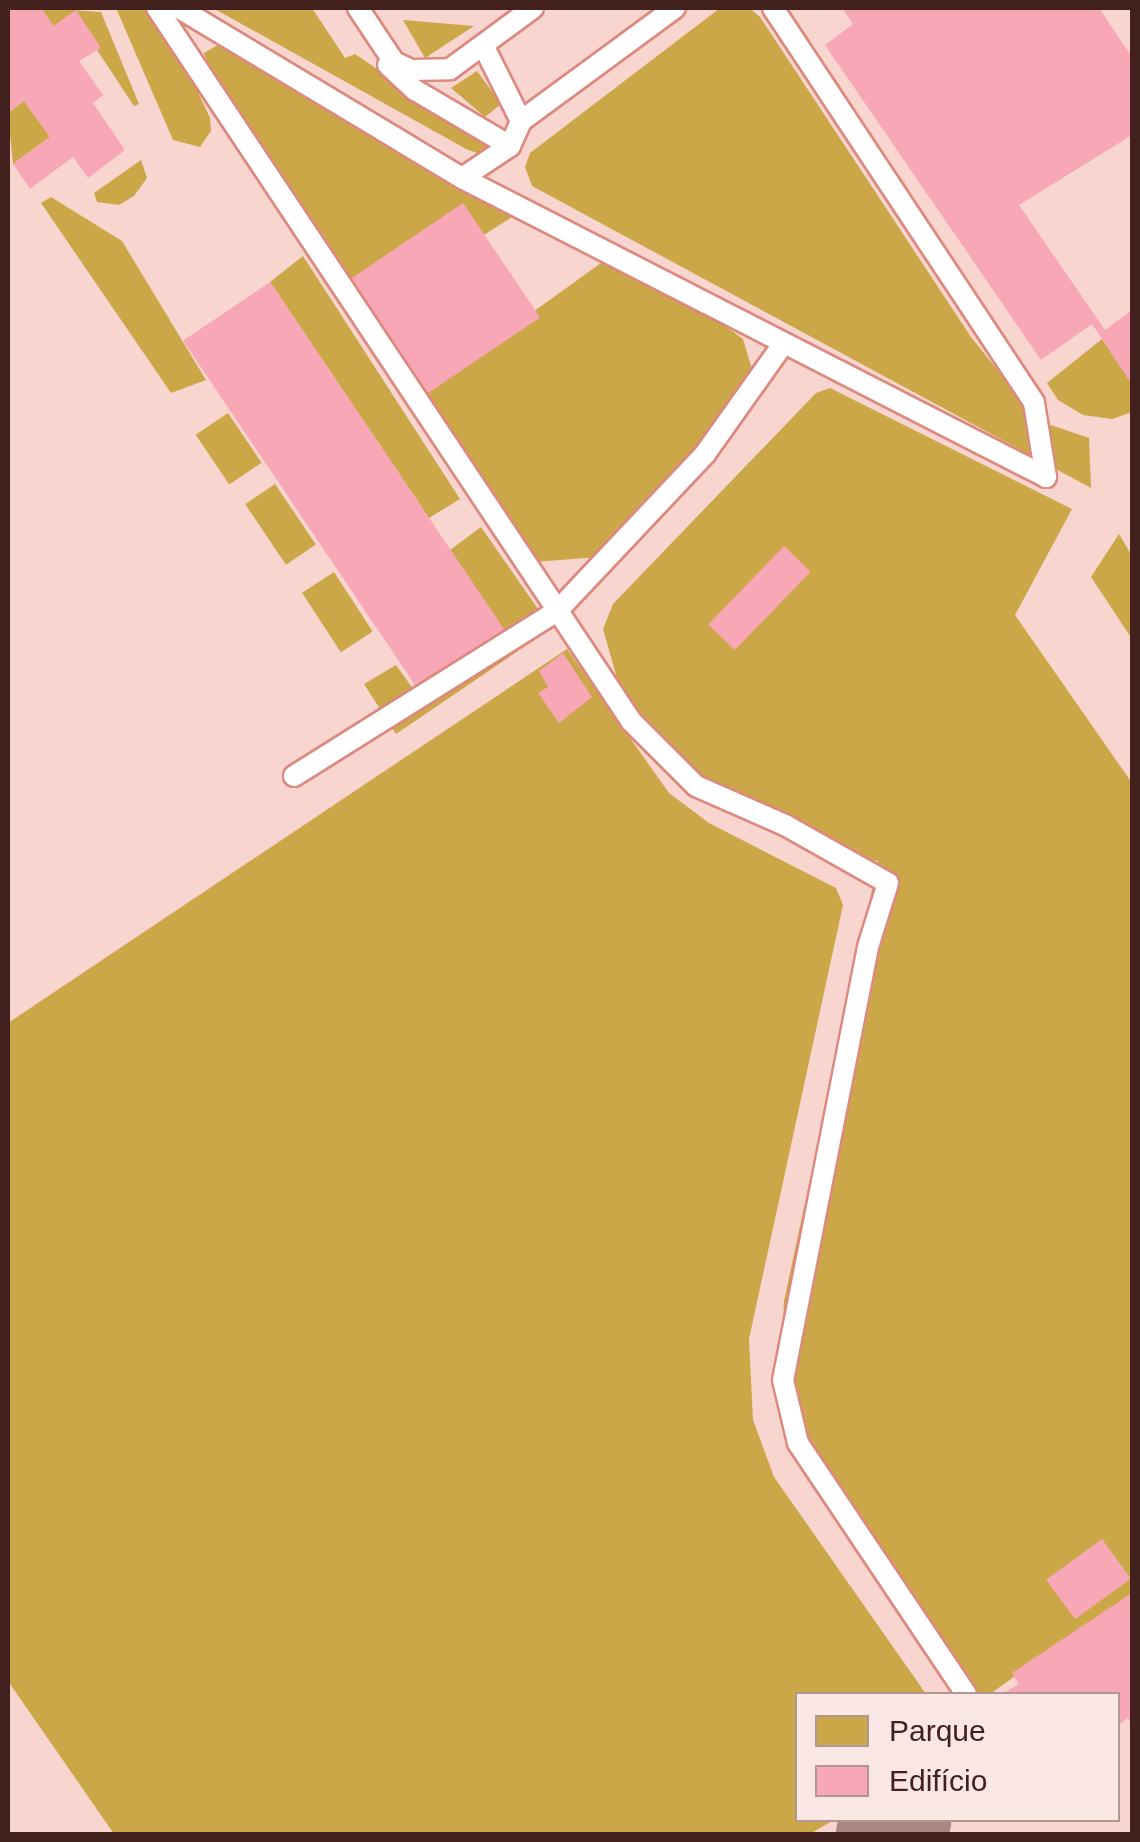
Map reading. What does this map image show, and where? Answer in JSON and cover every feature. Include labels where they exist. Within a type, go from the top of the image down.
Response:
[{"type":"lane","points":[[157,8],[631,721],[696,786],[835,850],[888,883],[868,947],[783,1380],[798,1443],[965,1692]]},
{"type":"lane","points":[[179,8],[462,178],[1046,477],[1034,402],[772,8]]},
{"type":"lane","points":[[358,8],[394,62],[411,70],[450,68],[484,48],[533,8]]},
{"type":"lane","points":[[462,178],[510,146],[521,122],[676,8]]},
{"type":"lane","points":[[379,41],[383,60],[416,90],[510,146]]},
{"type":"lane","points":[[484,48],[521,122]]},
{"type":"lane","points":[[294,776],[556,611],[705,454],[784,343]]},
{"type":"green space","points":[[41,8],[101,12],[139,104],[134,106],[95,47],[53,26]]},
{"type":"green space","points":[[116,8],[154,8],[163,17],[210,118],[211,131],[200,147],[173,140]]},
{"type":"green space","points":[[213,8],[312,8],[345,58],[355,54],[488,145],[480,154],[466,149]]},
{"type":"green space","points":[[720,8],[749,8],[760,17],[971,337],[1012,388],[1048,424],[1089,438],[1091,488],[532,186],[525,167],[530,153]]},
{"type":"green space","points":[[403,20],[474,26],[425,58]]},
{"type":"green space","points":[[218,45],[515,215],[476,240],[353,286],[207,62],[204,53]]},
{"type":"green space","points":[[477,71],[501,104],[485,117],[451,88]]},
{"type":"green space","points":[[24,101],[50,137],[13,164],[8,113]]},
{"type":"green space","points":[[141,160],[147,178],[134,196],[119,205],[97,202],[94,193]]},
{"type":"green space","points":[[51,197],[122,241],[206,380],[171,393],[41,203]]},
{"type":"green space","points":[[303,256],[460,499],[429,518],[270,282]]},
{"type":"green space","points":[[601,263],[709,314],[743,339],[758,389],[754,406],[642,531],[599,557],[534,562],[423,391]]},
{"type":"green space","points":[[1102,339],[1132,384],[1132,412],[1112,419],[1083,415],[1058,400],[1047,383]]},
{"type":"green space","points":[[830,388],[1072,509],[1015,615],[1132,783],[1132,1593],[993,1692],[957,1692],[780,1396],[784,1301],[878,861],[838,855],[710,787],[663,747],[619,685],[603,629],[613,604],[816,393]]},
{"type":"green space","points":[[228,413],[262,463],[229,485],[196,435]]},
{"type":"green space","points":[[275,484],[316,545],[286,565],[245,504]]},
{"type":"green space","points":[[481,527],[545,619],[546,632],[396,734],[364,684],[396,665],[416,693],[504,631],[450,550]]},
{"type":"green space","points":[[1119,534],[1132,556],[1132,639],[1091,577]]},
{"type":"green space","points":[[334,572],[373,632],[341,652],[302,593]]},
{"type":"green space","points":[[567,649],[669,793],[709,823],[836,888],[843,905],[749,1339],[753,1420],[774,1477],[925,1692],[795,1692],[795,1822],[831,1822],[810,1834],[114,1834],[8,1681],[8,1023]]},
{"type":"building","points":[[8,8],[41,8],[53,26],[76,10],[101,48],[79,61],[103,95],[93,103],[125,150],[88,178],[73,157],[30,189],[13,164],[50,137],[24,101],[8,113]]},
{"type":"building","points":[[842,8],[1099,8],[1132,57],[1132,135],[1019,205],[1105,330],[1132,310],[1132,384],[1092,324],[1041,360],[825,45],[853,24]]},
{"type":"building","points":[[463,203],[540,317],[428,393],[351,278]]},
{"type":"building","points":[[270,282],[505,630],[418,689],[183,341]]},
{"type":"building","points":[[784,546],[811,572],[735,650],[708,624]]},
{"type":"building","points":[[563,653],[592,697],[559,723],[538,693],[548,687],[539,671]]},
{"type":"building","points":[[1102,1539],[1131,1579],[1075,1619],[1046,1580]]},
{"type":"building","points":[[1132,1593],[1132,1726],[1128,1718],[1120,1724],[1120,1692],[1005,1692],[1019,1684],[1012,1673]]},
{"type":"taxiway","points":[[881,1834],[902,1822]]}]
